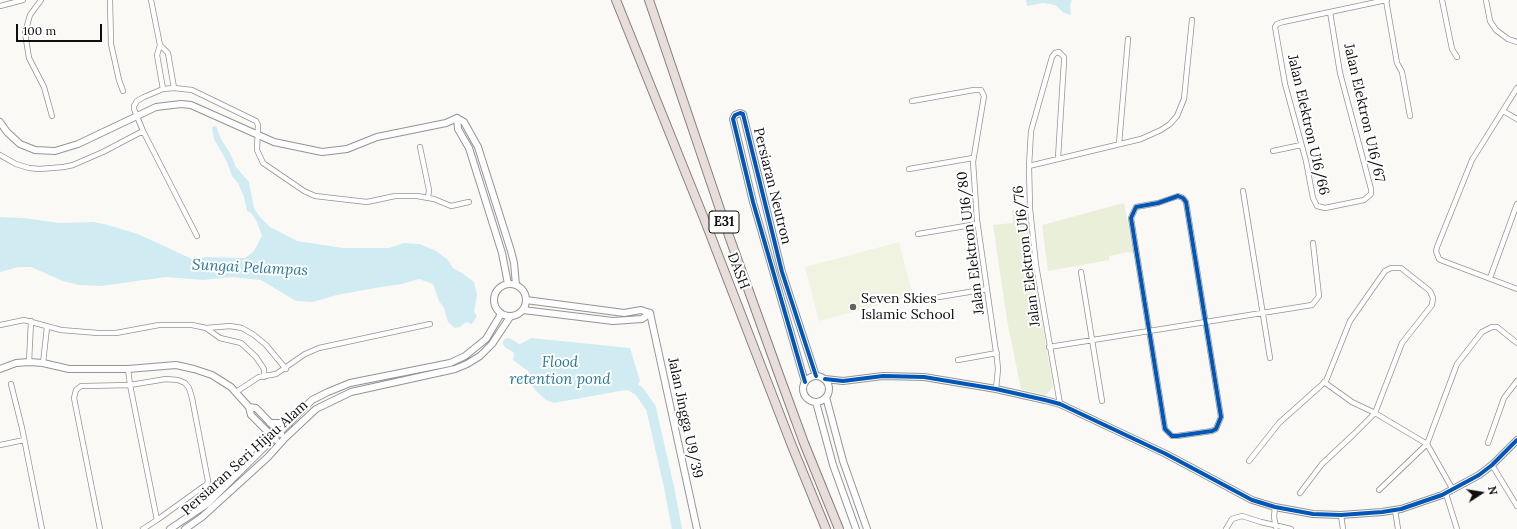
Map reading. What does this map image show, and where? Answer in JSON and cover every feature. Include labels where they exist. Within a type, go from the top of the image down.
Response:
[{"type":"highway","name":"DASH","points":[[616,0],[826,529]]},
{"type":"highway","name":"DASH","points":[[649,0],[729,236],[804,443],[839,529]]},
{"type":"street","points":[[0,6],[24,0]]},
{"type":"street","points":[[41,0],[30,15],[25,33],[30,58],[44,88],[52,116]]},
{"type":"street","points":[[110,0],[111,44],[123,91]]},
{"type":"street","points":[[151,0],[160,45],[157,55],[163,89]]},
{"type":"street","points":[[1330,12],[1387,0],[1396,63],[1402,72],[1410,116]]},
{"type":"street","points":[[1442,0],[1452,49],[1457,57]]},
{"type":"street","points":[[1486,0],[1490,22],[1496,30],[1508,39],[1517,42]]},
{"type":"street","name":"Jalan Elektron U16/66","points":[[1330,12],[1283,22],[1277,24],[1275,27],[1285,84],[1295,116],[1314,203],[1317,206],[1325,208],[1347,203]]},
{"type":"street","name":"Jalan Elektron U16/67","points":[[1330,12],[1340,73],[1371,189],[1371,194],[1368,198],[1347,203]]},
{"type":"street","points":[[1029,166],[1141,139],[1170,124],[1177,116],[1184,99],[1192,20]]},
{"type":"street","points":[[1119,144],[1128,38]]},
{"type":"street","points":[[160,45],[168,53],[174,88]]},
{"type":"street","name":"Jalan Elektron U16/76","points":[[1058,158],[1064,61],[1064,56],[1059,52],[1054,53],[1052,57],[1031,131],[1029,196],[1036,265],[1060,404]]},
{"type":"street","points":[[197,236],[143,131],[134,109],[135,103],[144,97],[163,89],[174,88],[192,90],[256,121],[258,125],[257,150],[263,163],[304,191],[315,196],[367,202],[405,196],[428,198],[451,206],[469,202]]},
{"type":"street","points":[[1517,88],[1469,166],[1437,247],[1437,255],[1443,262],[1517,289]]},
{"type":"street","name":"Jalan Elektron U16/80","points":[[912,101],[974,90],[981,90],[984,96],[973,158],[977,224],[998,368],[996,389]]},
{"type":"street","points":[[0,122],[7,132],[20,144],[36,150],[55,151],[78,144],[156,107],[181,104],[191,105],[282,145],[322,152],[336,151],[377,137],[446,123],[457,118]]},
{"type":"street","points":[[1503,110],[1517,119]]},
{"type":"street","name":"Persiaran Neutron","points":[[805,382],[753,202],[733,119],[735,115],[740,113],[743,114],[782,272],[816,376]]},
{"type":"street","points":[[457,118],[458,129],[469,148],[502,253],[508,284]]},
{"type":"street","points":[[457,118],[464,122],[478,147],[511,251],[514,263],[516,285]]},
{"type":"street","points":[[0,154],[16,164],[29,168],[39,169],[64,167],[73,165],[103,152],[143,131]]},
{"type":"street","points":[[1272,151],[1301,145]]},
{"type":"street","points":[[420,147],[429,190],[428,198]]},
{"type":"street","points":[[909,169],[973,158]]},
{"type":"street","points":[[1243,191],[1270,358]]},
{"type":"street","points":[[1178,196],[1183,198],[1186,202],[1206,322],[1221,417],[1216,429],[1212,431],[1172,436],[1165,429],[1131,218],[1136,207],[1158,203],[1178,196]]},
{"type":"street","points":[[1490,278],[1517,204]]},
{"type":"street","points":[[918,234],[977,224]]},
{"type":"street","points":[[1049,347],[1312,305],[1319,296],[1313,243]]},
{"type":"street","points":[[1249,460],[1279,423],[1328,377],[1350,321],[1385,271],[1391,268],[1401,268],[1430,291],[1433,302],[1402,343],[1375,413],[1322,464],[1300,493]]},
{"type":"street","points":[[1081,272],[1102,401]]},
{"type":"street","points":[[508,284],[516,285],[522,290],[526,300],[523,310],[519,314],[510,316],[501,314],[494,305],[494,299],[498,289],[508,284]]},
{"type":"street","points":[[939,297],[987,289]]},
{"type":"street","points":[[526,300],[624,313],[641,310],[650,313]]},
{"type":"street","points":[[523,310],[613,321],[642,319],[650,313]]},
{"type":"street","name":"Jalan Jingga U9/39","points":[[650,313],[697,529]]},
{"type":"street","name":"Persiaran Seri Hijau Alam","points":[[170,529],[207,504],[312,400],[350,383],[450,363],[465,356],[486,339],[501,314]]},
{"type":"street","name":"Persiaran Seri Hijau Alam","points":[[184,529],[202,517],[268,457],[285,438],[316,409],[351,392],[455,369],[467,364],[480,356],[492,344],[510,316]]},
{"type":"street","points":[[0,325],[24,320],[66,331],[98,333],[116,333],[159,325],[192,325],[206,328],[230,326],[242,328],[254,335],[266,345],[286,369]]},
{"type":"street","points":[[29,362],[31,321]]},
{"type":"street","points":[[236,392],[259,377],[276,374],[286,369],[305,354],[319,348],[430,324]]},
{"type":"street","points":[[43,363],[48,327]]},
{"type":"street","points":[[1378,490],[1426,444],[1457,364],[1482,332],[1492,327],[1497,327],[1517,343]]},
{"type":"street","points":[[206,328],[220,338],[241,343],[256,357],[264,369],[264,377]]},
{"type":"street","points":[[958,360],[996,353]]},
{"type":"street","points":[[0,369],[16,363],[29,362],[43,363],[68,370],[128,369],[176,365],[212,375],[236,392],[248,407],[251,414],[280,443]]},
{"type":"street","points":[[128,369],[157,520]]},
{"type":"street","points":[[843,381],[820,401],[811,401],[805,395],[803,386],[805,382],[808,378],[816,376],[825,379],[843,381],[883,376],[924,377],[996,389],[1060,404],[1166,454],[1252,500],[1275,507],[1313,514],[1341,515],[1395,510],[1446,494],[1492,466],[1517,440]]},
{"type":"street","points":[[100,529],[74,398],[77,388],[85,386],[130,385],[166,379],[178,380],[185,383],[189,388],[208,481],[207,484],[143,529]]},
{"type":"street","points":[[825,379],[828,384],[828,394],[843,462],[867,529]]},
{"type":"street","points":[[1488,443],[1504,398],[1517,381]]},
{"type":"street","points":[[1324,382],[1352,402],[1375,413],[1426,444],[1453,490]]},
{"type":"street","points":[[11,384],[42,529]]},
{"type":"street","points":[[816,402],[832,465],[856,529]]},
{"type":"street","points":[[248,407],[256,408],[285,438]]},
{"type":"street","points":[[270,423],[289,423]]},
{"type":"street","points":[[265,429],[266,447]]},
{"type":"street","points":[[0,445],[24,440]]},
{"type":"street","points":[[1492,466],[1517,506]]},
{"type":"street","points":[[1446,494],[1457,529]]},
{"type":"street","points":[[1275,507],[1274,517],[1276,527]]},
{"type":"street","points":[[1395,510],[1398,529]]},
{"type":"street","points":[[1341,515],[1343,529]]},
{"type":"street","points":[[1226,529],[1232,519],[1238,516],[1246,516],[1276,527],[1291,529]]},
{"type":"green space","points":[[1124,203],[1134,253],[1128,252],[1109,256],[1109,260],[1048,271],[1042,225]]},
{"type":"green space","points":[[1012,210],[1026,213],[1031,257],[1053,386],[1045,395],[1021,389],[1007,320],[993,225],[1013,223]]},
{"type":"green space","points":[[899,242],[913,296],[819,321],[805,267]]},
{"type":"water","points":[[1026,0],[1072,0],[1070,6],[1071,15],[1064,13],[1055,5],[1043,3],[1027,6]]},
{"type":"water","points":[[216,126],[221,139],[231,155],[236,167],[249,182],[254,208],[260,217],[270,227],[297,241],[343,248],[389,248],[404,243],[420,244],[436,251],[448,260],[453,268],[474,282],[477,295],[474,312],[477,316],[472,324],[466,322],[460,327],[455,328],[448,322],[444,308],[439,301],[433,284],[419,279],[402,284],[337,295],[313,302],[296,301],[261,280],[231,277],[203,280],[166,277],[101,286],[79,285],[63,281],[31,267],[18,267],[0,272],[0,217],[24,218],[59,223],[93,222],[138,234],[194,260],[206,257],[245,258],[254,251],[262,236],[257,222],[251,213],[247,211],[244,197],[238,183],[232,176],[227,162],[214,139],[212,127]]},
{"type":"water","name":"Flood retention pond","points":[[531,338],[630,348],[640,381],[636,388],[554,403],[546,400],[531,384],[528,371],[513,360],[514,354],[520,344]]},
{"type":"waterway","name":"Sungai Pelampas","points":[[508,343],[528,356]]},
{"type":"waterway","name":"Sungai Pelampas","points":[[622,384],[631,386],[639,391],[651,408],[677,529]]},
{"type":"cycle path","points":[[805,382],[753,202],[733,119],[735,115],[740,113],[743,114],[782,272],[816,376]]},
{"type":"cycle path","points":[[1178,196],[1183,198],[1186,202],[1221,417],[1216,429],[1212,431],[1172,436],[1165,429],[1131,218],[1136,207],[1158,203],[1178,196]]},
{"type":"cycle path","points":[[825,379],[843,381],[883,376],[924,377],[996,389],[1060,404],[1166,454],[1252,500],[1275,507],[1313,514],[1341,515],[1382,512],[1401,509],[1442,495],[1479,475],[1492,465],[1517,440]]},
{"type":"place","name":"Seven Skies Islamic School","points":[[853,307]]}]
